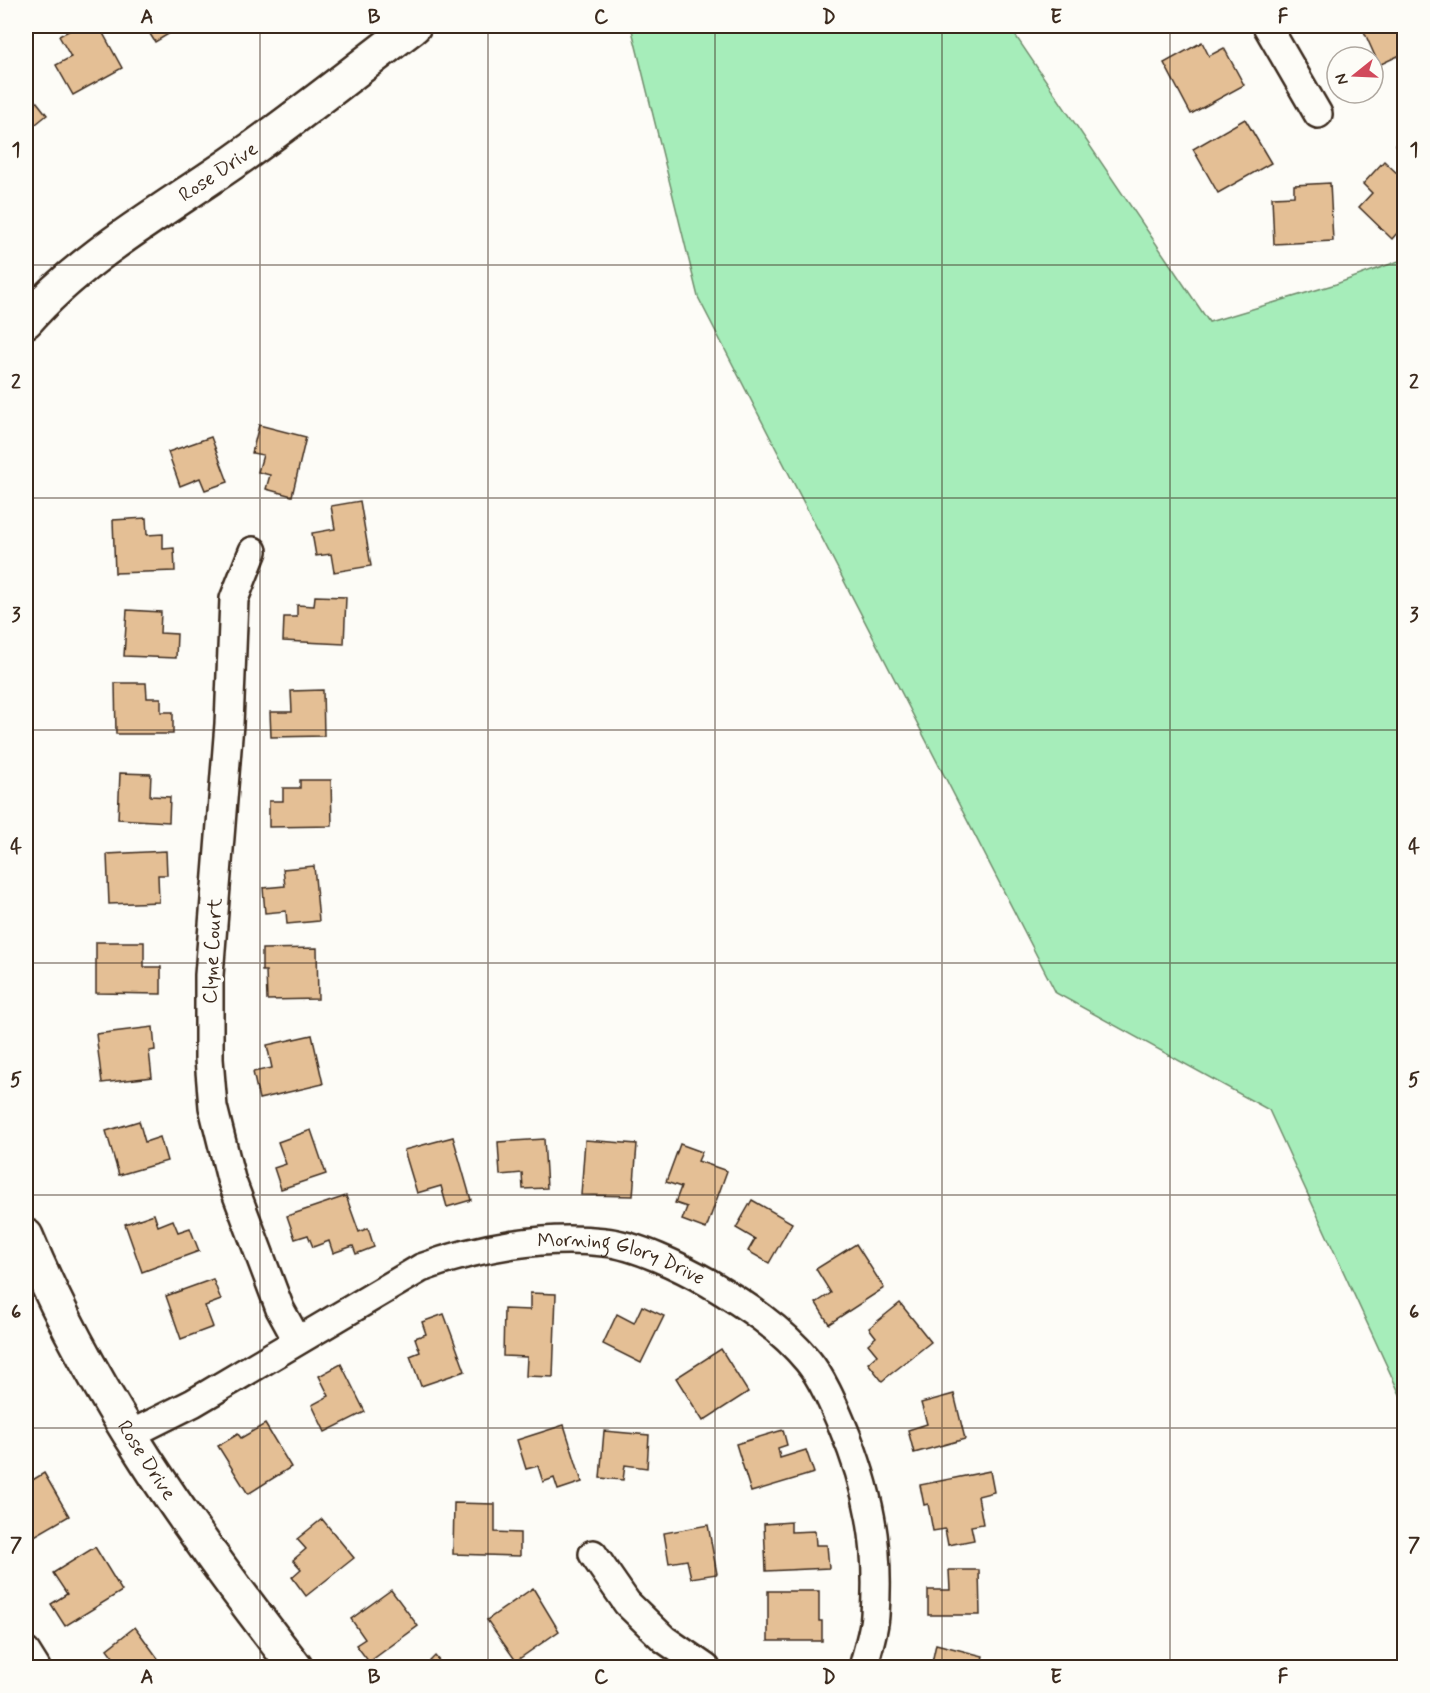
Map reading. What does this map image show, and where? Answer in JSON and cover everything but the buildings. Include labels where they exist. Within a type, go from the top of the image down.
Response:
[{"type":"main road","name":"Rose Drive","points":[[26,321],[40,304],[103,253],[259,144],[414,26]]},
{"type":"main road","name":"Rose Drive","points":[[26,1236],[68,1323],[129,1435],[248,1606],[296,1668]]},
{"type":"street","points":[[1267,26],[1318,114]]},
{"type":"street","name":"Clyne Court","points":[[253,551],[234,599],[230,724],[209,975],[209,1059],[213,1107],[231,1179],[280,1309],[297,1340]]},
{"type":"street","name":"Morning Glory Drive","points":[[129,1435],[193,1403],[422,1268],[460,1254],[520,1245],[606,1242],[676,1264],[750,1307],[809,1361],[835,1410],[861,1470],[874,1533],[875,1616],[863,1668]]},
{"type":"street","points":[[593,1554],[627,1603],[664,1639],[706,1668]]},
{"type":"street","points":[[26,1652],[36,1668]]},
{"type":"green space","points":[[631,26],[1009,26],[1209,322],[1336,284],[1404,259],[1404,1419],[1403,1401],[1269,1110],[1056,993],[698,297]]}]
